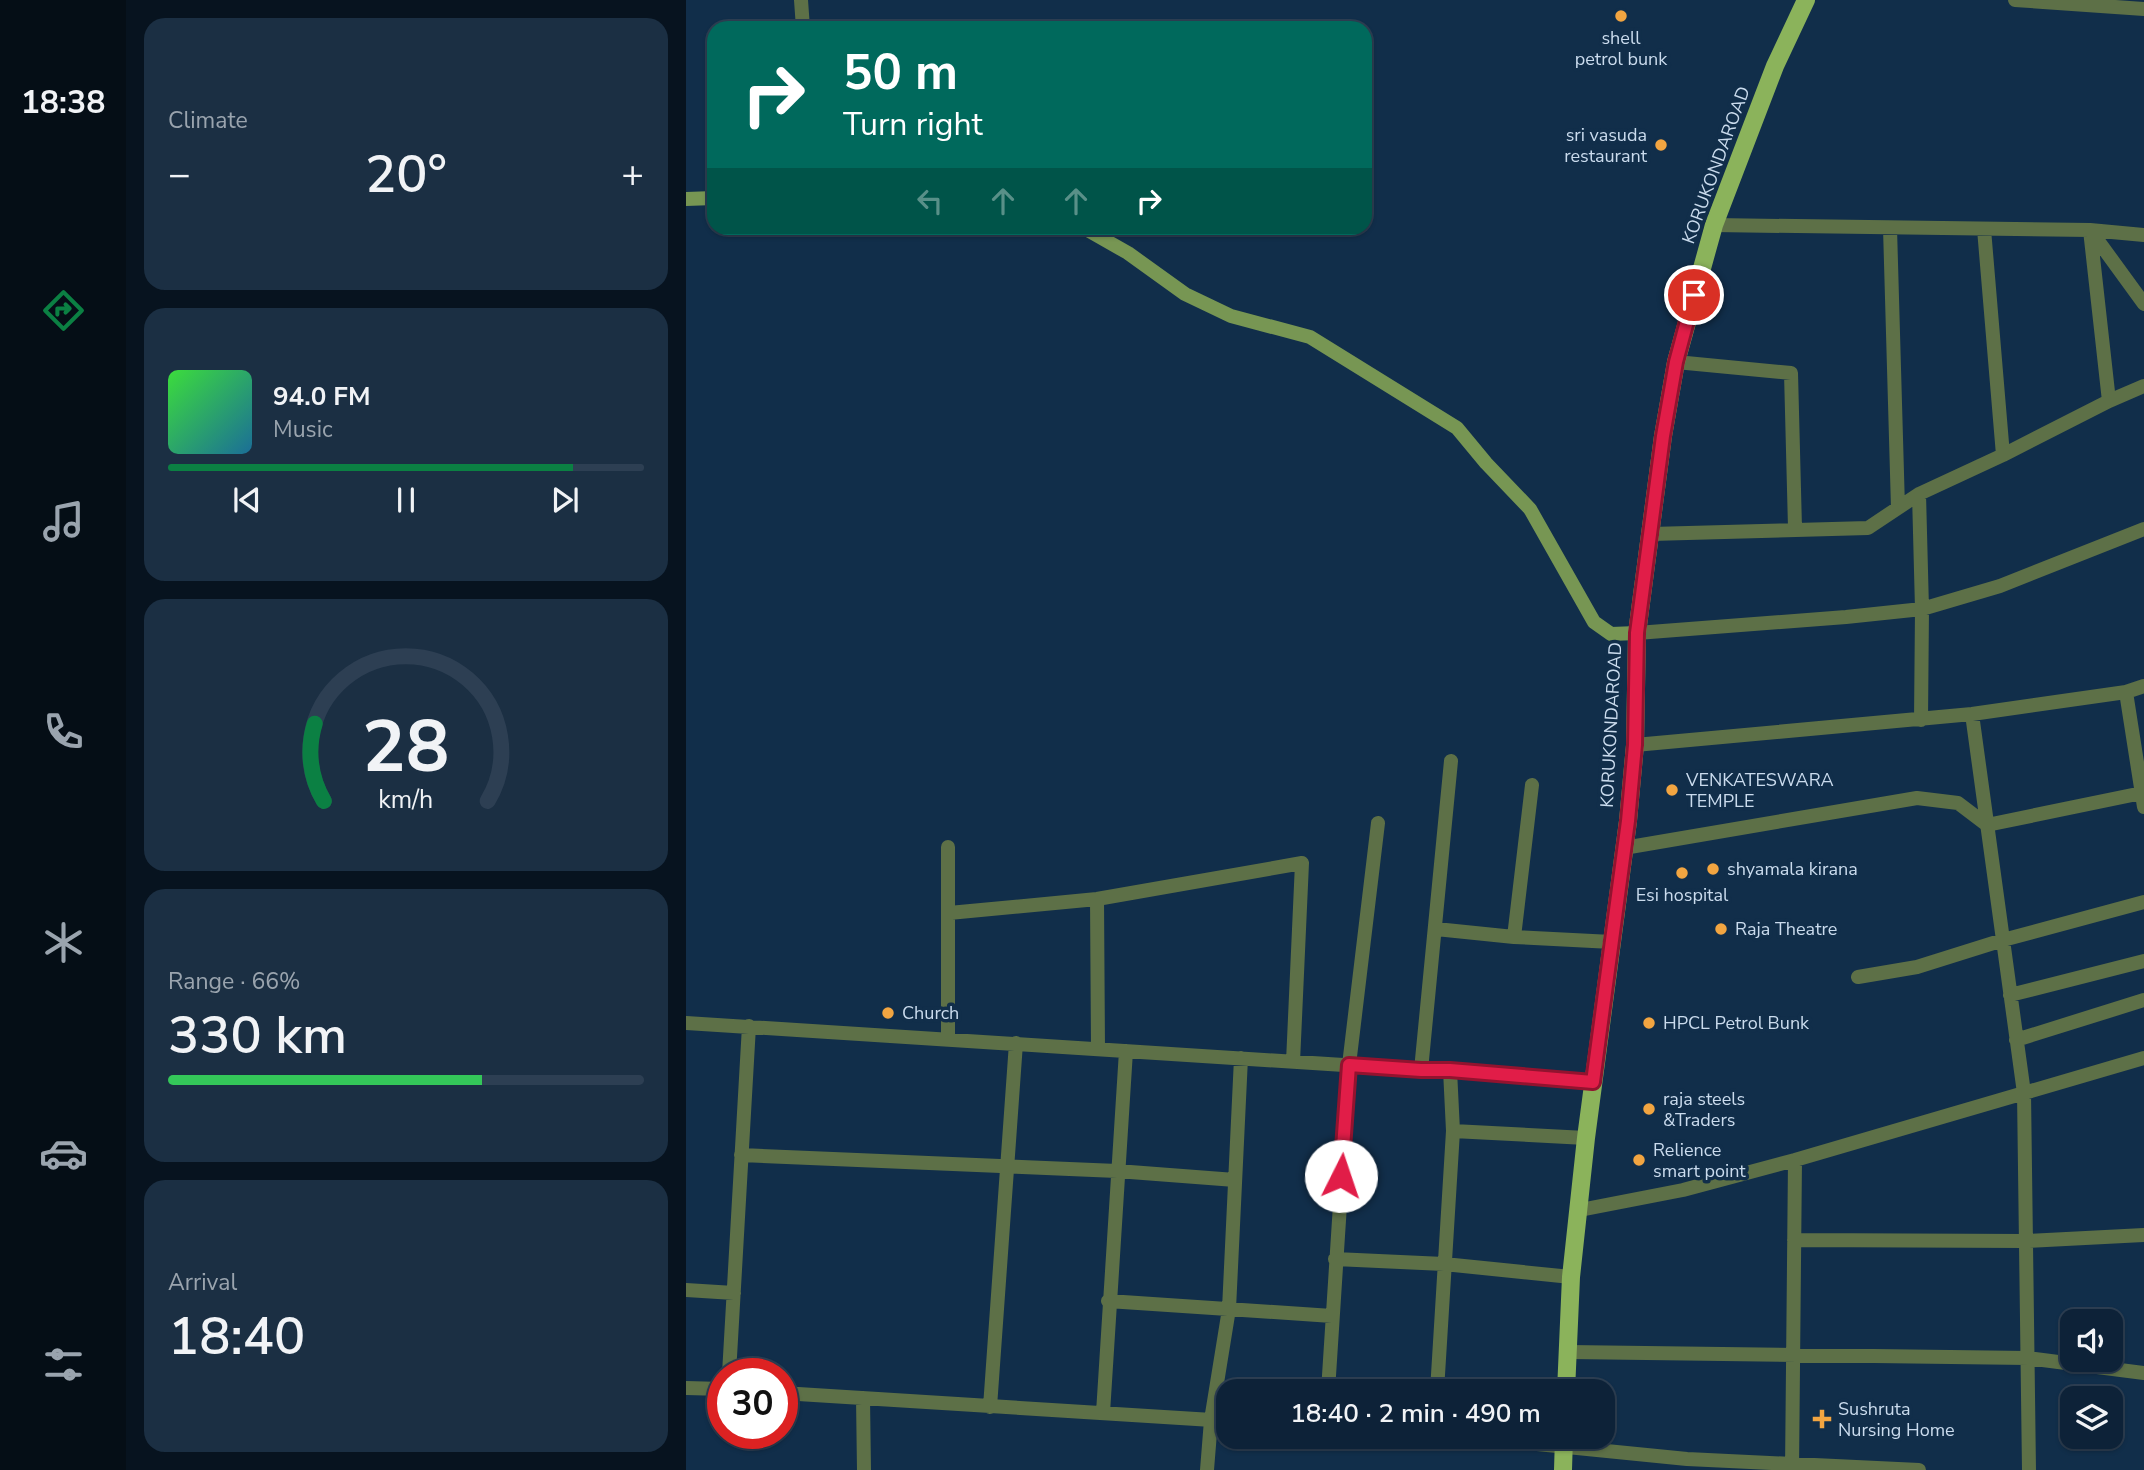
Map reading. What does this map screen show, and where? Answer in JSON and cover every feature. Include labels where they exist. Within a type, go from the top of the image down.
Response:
[{"type":"main road","name":"KORUKONDAROAD","points":[[1567,1379],[1571,1278],[1593,1082],[1624,848],[1635,745],[1637,633],[1663,436],[1676,362],[1714,225],[1775,66],[1806,0]]},
{"type":"main road","points":[[686,199],[707,198]]},
{"type":"main road","points":[[1096,235],[1128,253],[1185,294],[1231,316],[1310,337],[1457,428],[1530,509],[1594,622],[1611,634],[1637,633]]},
{"type":"main road","points":[[1563,1449],[1563,1470]]},
{"type":"street","points":[[801,0],[802,21]]},
{"type":"street","points":[[2025,0],[2144,9]]},
{"type":"street","points":[[1714,225],[2090,230],[2144,235]]},
{"type":"street","points":[[1890,228],[1898,508]]},
{"type":"street","points":[[1984,229],[2003,455]]},
{"type":"street","points":[[2090,230],[2144,304]]},
{"type":"street","points":[[2090,230],[2109,401]]},
{"type":"street","points":[[1676,362],[1791,373],[1795,528]]},
{"type":"street","points":[[1651,534],[1868,528],[1919,494],[2144,386]]},
{"type":"street","points":[[1919,494],[1922,609],[1920,720]]},
{"type":"street","points":[[1637,633],[1922,609],[2000,586],[2144,529]]},
{"type":"street","points":[[1635,745],[1972,714],[2126,692],[2144,686]]},
{"type":"street","points":[[1624,848],[1917,798],[1958,803],[1987,825],[2143,803],[2126,692]]},
{"type":"street","points":[[1972,714],[2024,1094],[2029,1470]]},
{"type":"street","points":[[1421,1070],[1451,761]]},
{"type":"street","points":[[1514,937],[1532,785]]},
{"type":"street","points":[[1329,1379],[1349,1065],[1378,823]]},
{"type":"street","points":[[948,847],[948,1040]]},
{"type":"street","points":[[948,914],[1097,899],[1302,863],[1293,1062]]},
{"type":"street","points":[[1097,899],[1098,1048]]},
{"type":"street","points":[[1858,977],[1916,967],[2003,940],[2144,902]]},
{"type":"street","points":[[1436,929],[1514,937],[1612,942]]},
{"type":"street","points":[[2010,995],[2144,961]]},
{"type":"street","points":[[2016,1040],[2144,1000]]},
{"type":"street","points":[[686,1023],[1450,1070],[1593,1082]]},
{"type":"street","points":[[730,1358],[749,1026]]},
{"type":"street","points":[[990,1407],[1016,1043]]},
{"type":"street","points":[[1103,1413],[1108,1301],[1126,1051]]},
{"type":"street","points":[[1207,1470],[1211,1420],[1229,1309],[1241,1058]]},
{"type":"street","points":[[1580,1210],[1683,1190],[1795,1160],[2144,1058]]},
{"type":"street","points":[[1438,1379],[1453,1131],[1450,1070]]},
{"type":"street","points":[[1453,1131],[1586,1139]]},
{"type":"street","points":[[741,1155],[1117,1171],[1235,1180]]},
{"type":"street","points":[[1792,1467],[1795,1160]]},
{"type":"street","points":[[1794,1240],[2025,1241],[2144,1234]]},
{"type":"street","points":[[1335,1259],[1444,1264],[1571,1278]]},
{"type":"street","points":[[686,1290],[734,1293]]},
{"type":"street","points":[[1108,1301],[1332,1316]]},
{"type":"street","points":[[1569,1352],[2027,1358],[2144,1373]]},
{"type":"street","points":[[686,1388],[707,1389]]},
{"type":"street","points":[[798,1394],[1216,1421]]},
{"type":"street","points":[[863,1398],[864,1470]]},
{"type":"street","points":[[1601,1449],[1687,1465],[1919,1470]]},
{"type":"place","name":"shell petrol bunk","points":[[1621,16]]},
{"type":"place","name":"sri vasuda restaurant","points":[[1661,145]]},
{"type":"place","name":"VENKATESWARA TEMPLE","points":[[1672,790]]},
{"type":"place","name":"shyamala kirana","points":[[1713,869]]},
{"type":"place","name":"Esi hospital","points":[[1682,873]]},
{"type":"place","name":"Raja Theatre","points":[[1721,929]]},
{"type":"place","name":"Church","points":[[888,1013]]},
{"type":"place","name":"HPCL Petrol Bunk","points":[[1649,1023]]},
{"type":"place","name":"raja steels &Traders","points":[[1649,1109]]},
{"type":"place","name":"Relience smart point","points":[[1639,1160]]},
{"type":"place","name":"Sushruta Nursing Home","points":[[1822,1419]]},
{"type":"route","points":[[1341,1176],[1349,1065],[1593,1082],[1628,821],[1635,745],[1637,633],[1663,436],[1676,362],[1694,295]]}]
